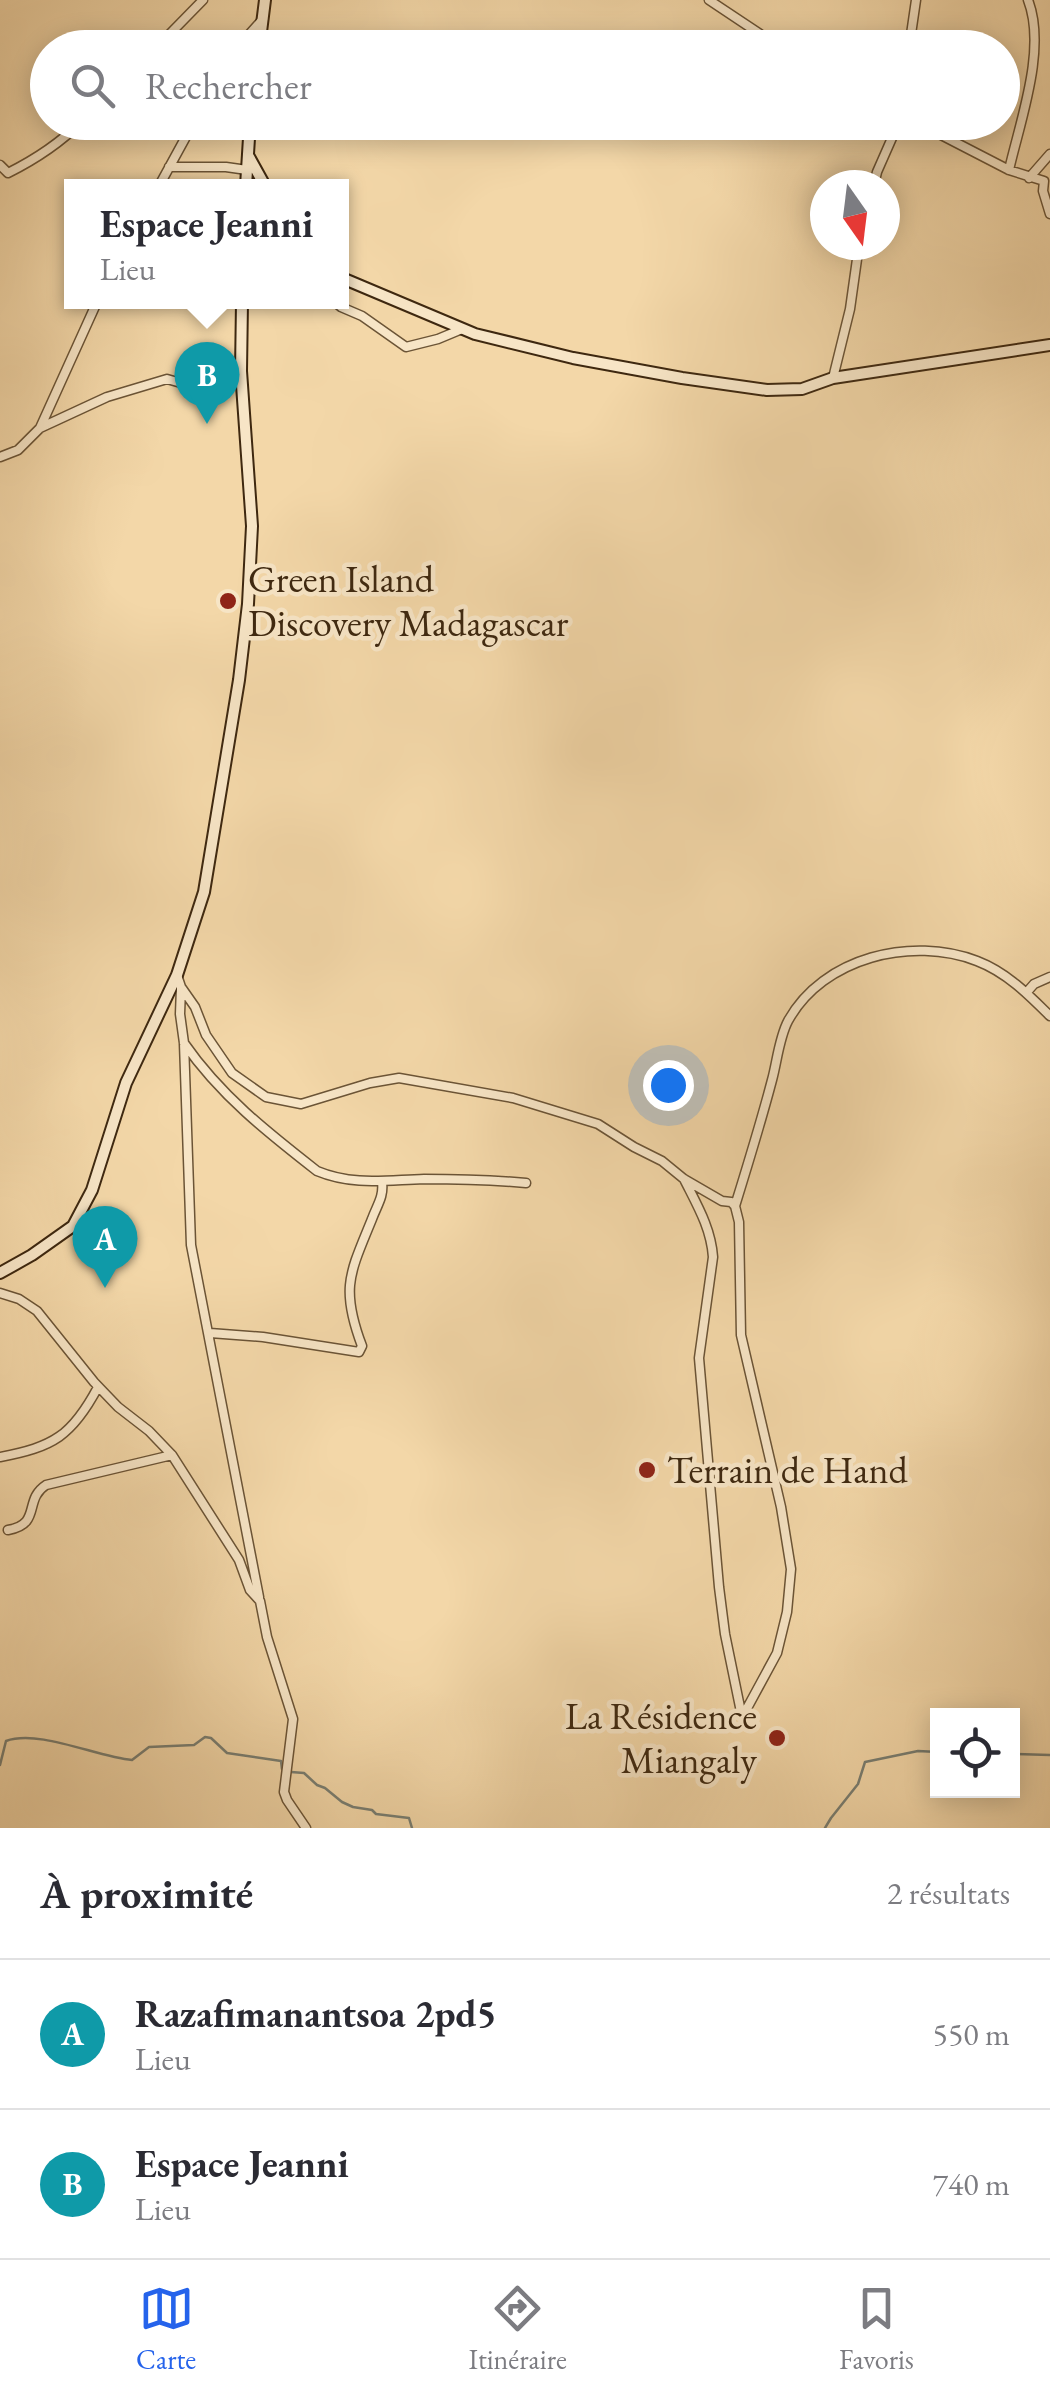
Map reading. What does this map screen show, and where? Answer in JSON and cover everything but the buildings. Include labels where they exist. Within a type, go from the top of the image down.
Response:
[{"type":"main road","points":[[262,30],[265,0]]},
{"type":"main road","points":[[246,179],[249,140]]},
{"type":"main road","points":[[248,155],[261,179]]},
{"type":"main road","points":[[349,281],[475,334],[572,358],[767,390],[802,390],[833,378],[1050,344]]},
{"type":"main road","points":[[0,1273],[73,1226],[92,1190],[126,1083],[179,981],[204,892],[244,638],[252,526],[241,371],[242,309]]},
{"type":"street","points":[[174,30],[203,0]]},
{"type":"street","points":[[709,0],[754,30]]},
{"type":"street","points":[[912,30],[916,0]]},
{"type":"street","points":[[1020,121],[1034,39],[1033,12],[1028,0]]},
{"type":"street","points":[[254,30],[264,20]]},
{"type":"street","points":[[0,165],[8,173],[62,140]]},
{"type":"street","points":[[163,179],[184,140]]},
{"type":"street","points":[[878,170],[892,140]]},
{"type":"street","points":[[951,140],[1009,170],[1044,180],[1050,214]]},
{"type":"street","points":[[1009,170],[1016,140]]},
{"type":"street","points":[[1029,178],[1050,154]]},
{"type":"street","points":[[169,167],[247,170]]},
{"type":"street","points":[[833,378],[857,260]]},
{"type":"street","points":[[40,428],[94,309]]},
{"type":"street","points":[[345,309],[362,316],[406,348],[462,329]]},
{"type":"street","points":[[0,458],[18,450],[40,428],[98,401],[168,379],[196,382],[241,371]]},
{"type":"street","points":[[684,1179],[708,1226],[712,1245],[699,1358],[725,1634],[740,1712],[745,1712],[777,1653],[790,1569],[741,1334],[736,1206],[785,1026],[799,1004],[848,966],[912,950],[954,954],[980,962],[1014,981],[1050,1016]]},
{"type":"street","points":[[1026,992],[1050,977]]},
{"type":"street","points":[[179,981],[191,1245],[267,1637],[292,1719],[284,1792],[306,1828]]},
{"type":"street","points":[[179,981],[206,1035],[232,1074],[266,1098],[301,1104],[399,1078],[484,1092],[598,1124],[662,1161],[684,1179],[736,1206]]},
{"type":"street","points":[[184,1042],[202,1068],[248,1117],[317,1171],[360,1182],[526,1182]]},
{"type":"street","points":[[210,1333],[358,1352],[362,1346],[348,1289],[356,1254],[383,1194],[382,1182]]},
{"type":"street","points":[[0,1292],[36,1311],[98,1387],[172,1456],[239,1560],[250,1590],[260,1602]]},
{"type":"street","points":[[0,1457],[58,1440],[81,1415],[98,1387]]},
{"type":"street","points":[[8,1530],[26,1524],[36,1493],[46,1485],[172,1456]]},
{"type":"waterway","points":[[0,1765],[6,1741],[19,1738],[51,1741],[132,1760],[149,1747],[194,1745],[205,1737],[227,1753],[281,1761],[282,1769]]},
{"type":"waterway","points":[[825,1828],[858,1784],[865,1762],[930,1752]]},
{"type":"waterway","points":[[1020,1754],[1050,1755]]},
{"type":"waterway","points":[[291,1772],[304,1773],[353,1807],[409,1818],[412,1828]]},
{"type":"place","name":"Espace Jeanni","points":[[207,424]]},
{"type":"place","name":"Green Island Discovery Madagascar","points":[[228,601]]},
{"type":"place","name":"Razafimanantsoa 2pd5","points":[[105,1288]]},
{"type":"place","name":"Terrain de Hand","points":[[647,1470]]},
{"type":"place","name":"La Résidence Miangaly","points":[[777,1738]]}]
